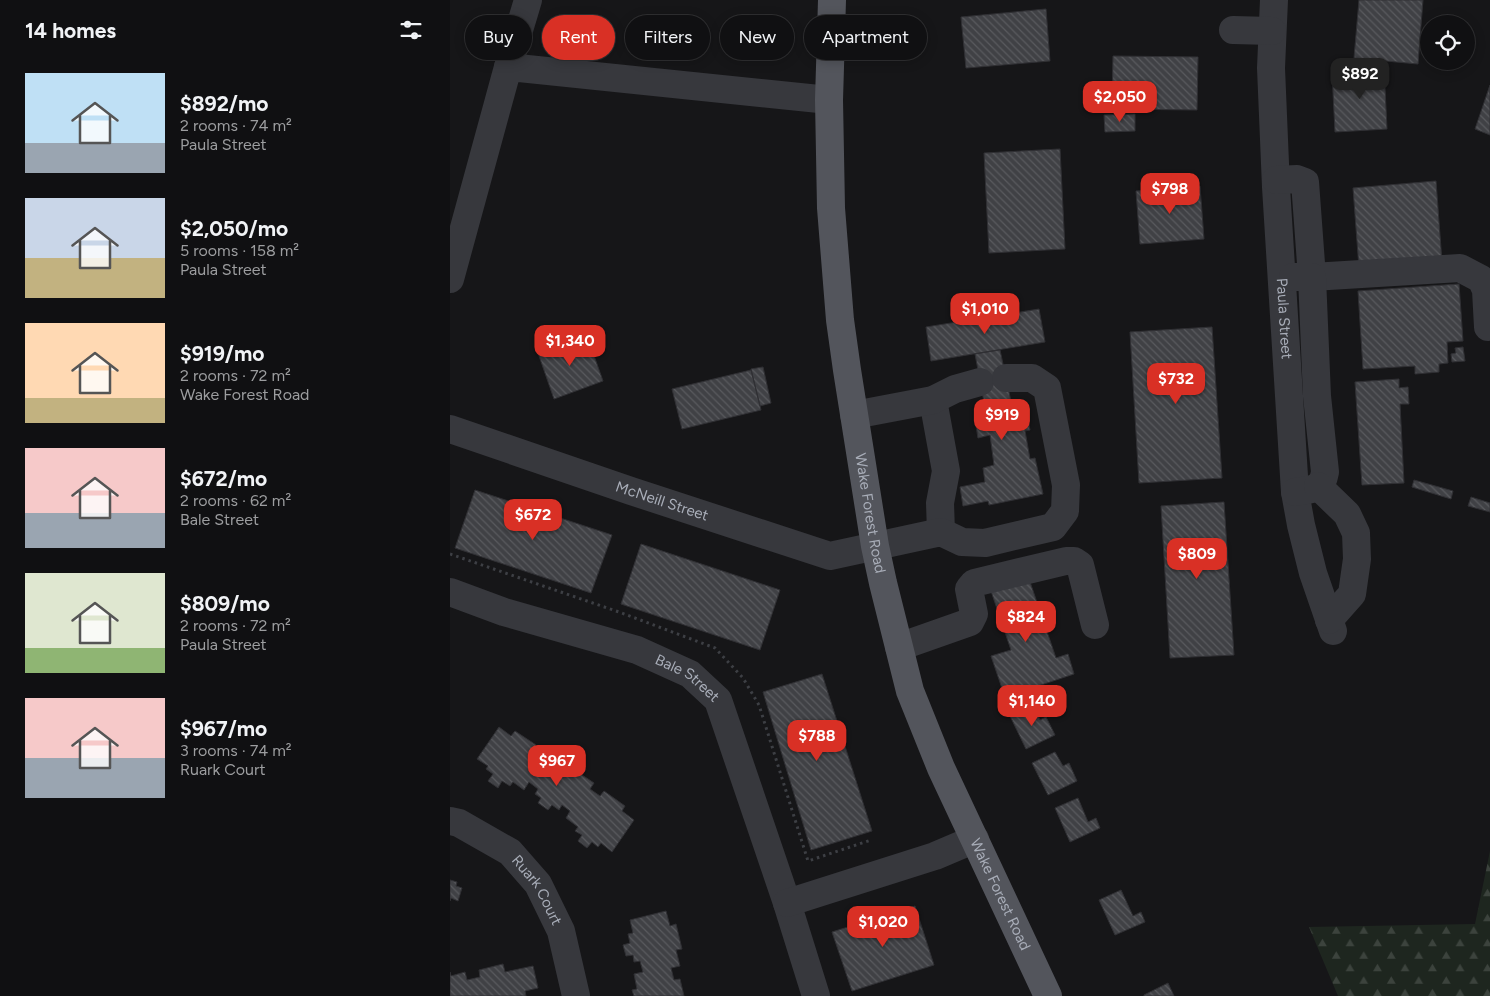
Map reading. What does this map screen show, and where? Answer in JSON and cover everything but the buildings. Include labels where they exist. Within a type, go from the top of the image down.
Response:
[{"type":"main road","name":"Wake Forest Road","points":[[832,0],[829,100],[834,260],[840,320],[875,546],[910,691],[941,768],[1048,996]]},
{"type":"street","points":[[450,279],[528,0]]},
{"type":"street","name":"Paula Street","points":[[1274,0],[1272,68],[1276,180],[1289,400],[1307,489],[1301,525],[1313,573],[1331,626],[1352,594],[1357,559],[1356,533],[1347,514],[1307,489]]},
{"type":"street","points":[[1233,30],[1272,31]]},
{"type":"street","points":[[508,67],[829,100]]},
{"type":"street","points":[[1276,180],[1305,182],[1312,277],[1317,396],[1325,472],[1323,482],[1307,489]]},
{"type":"street","points":[[1282,277],[1312,277],[1460,268],[1481,278],[1486,290],[1488,327]]},
{"type":"street","points":[[854,415],[934,400],[956,389],[993,380],[1032,378],[1046,388],[1066,486],[1065,511],[1053,527],[985,542],[962,542],[941,532],[940,503],[946,471],[934,400]]},
{"type":"street","points":[[1289,400],[1317,396]]},
{"type":"street","name":"McNeill Street","points":[[450,429],[830,556],[941,532]]},
{"type":"street","points":[[899,648],[970,622],[974,614],[969,588],[974,583],[1066,561],[1074,561],[1080,565],[1095,625]]},
{"type":"street","name":"Bale Street","points":[[450,592],[504,612],[636,650],[690,674],[718,700],[787,903],[816,996]]},
{"type":"street","name":"Ruark Court","points":[[450,821],[459,823],[510,852],[538,884],[561,931],[576,996]]},
{"type":"street","points":[[787,903],[935,856],[975,839]]},
{"type":"green space","points":[[1490,851],[1490,996],[1338,996],[1309,927],[1475,924]]}]
